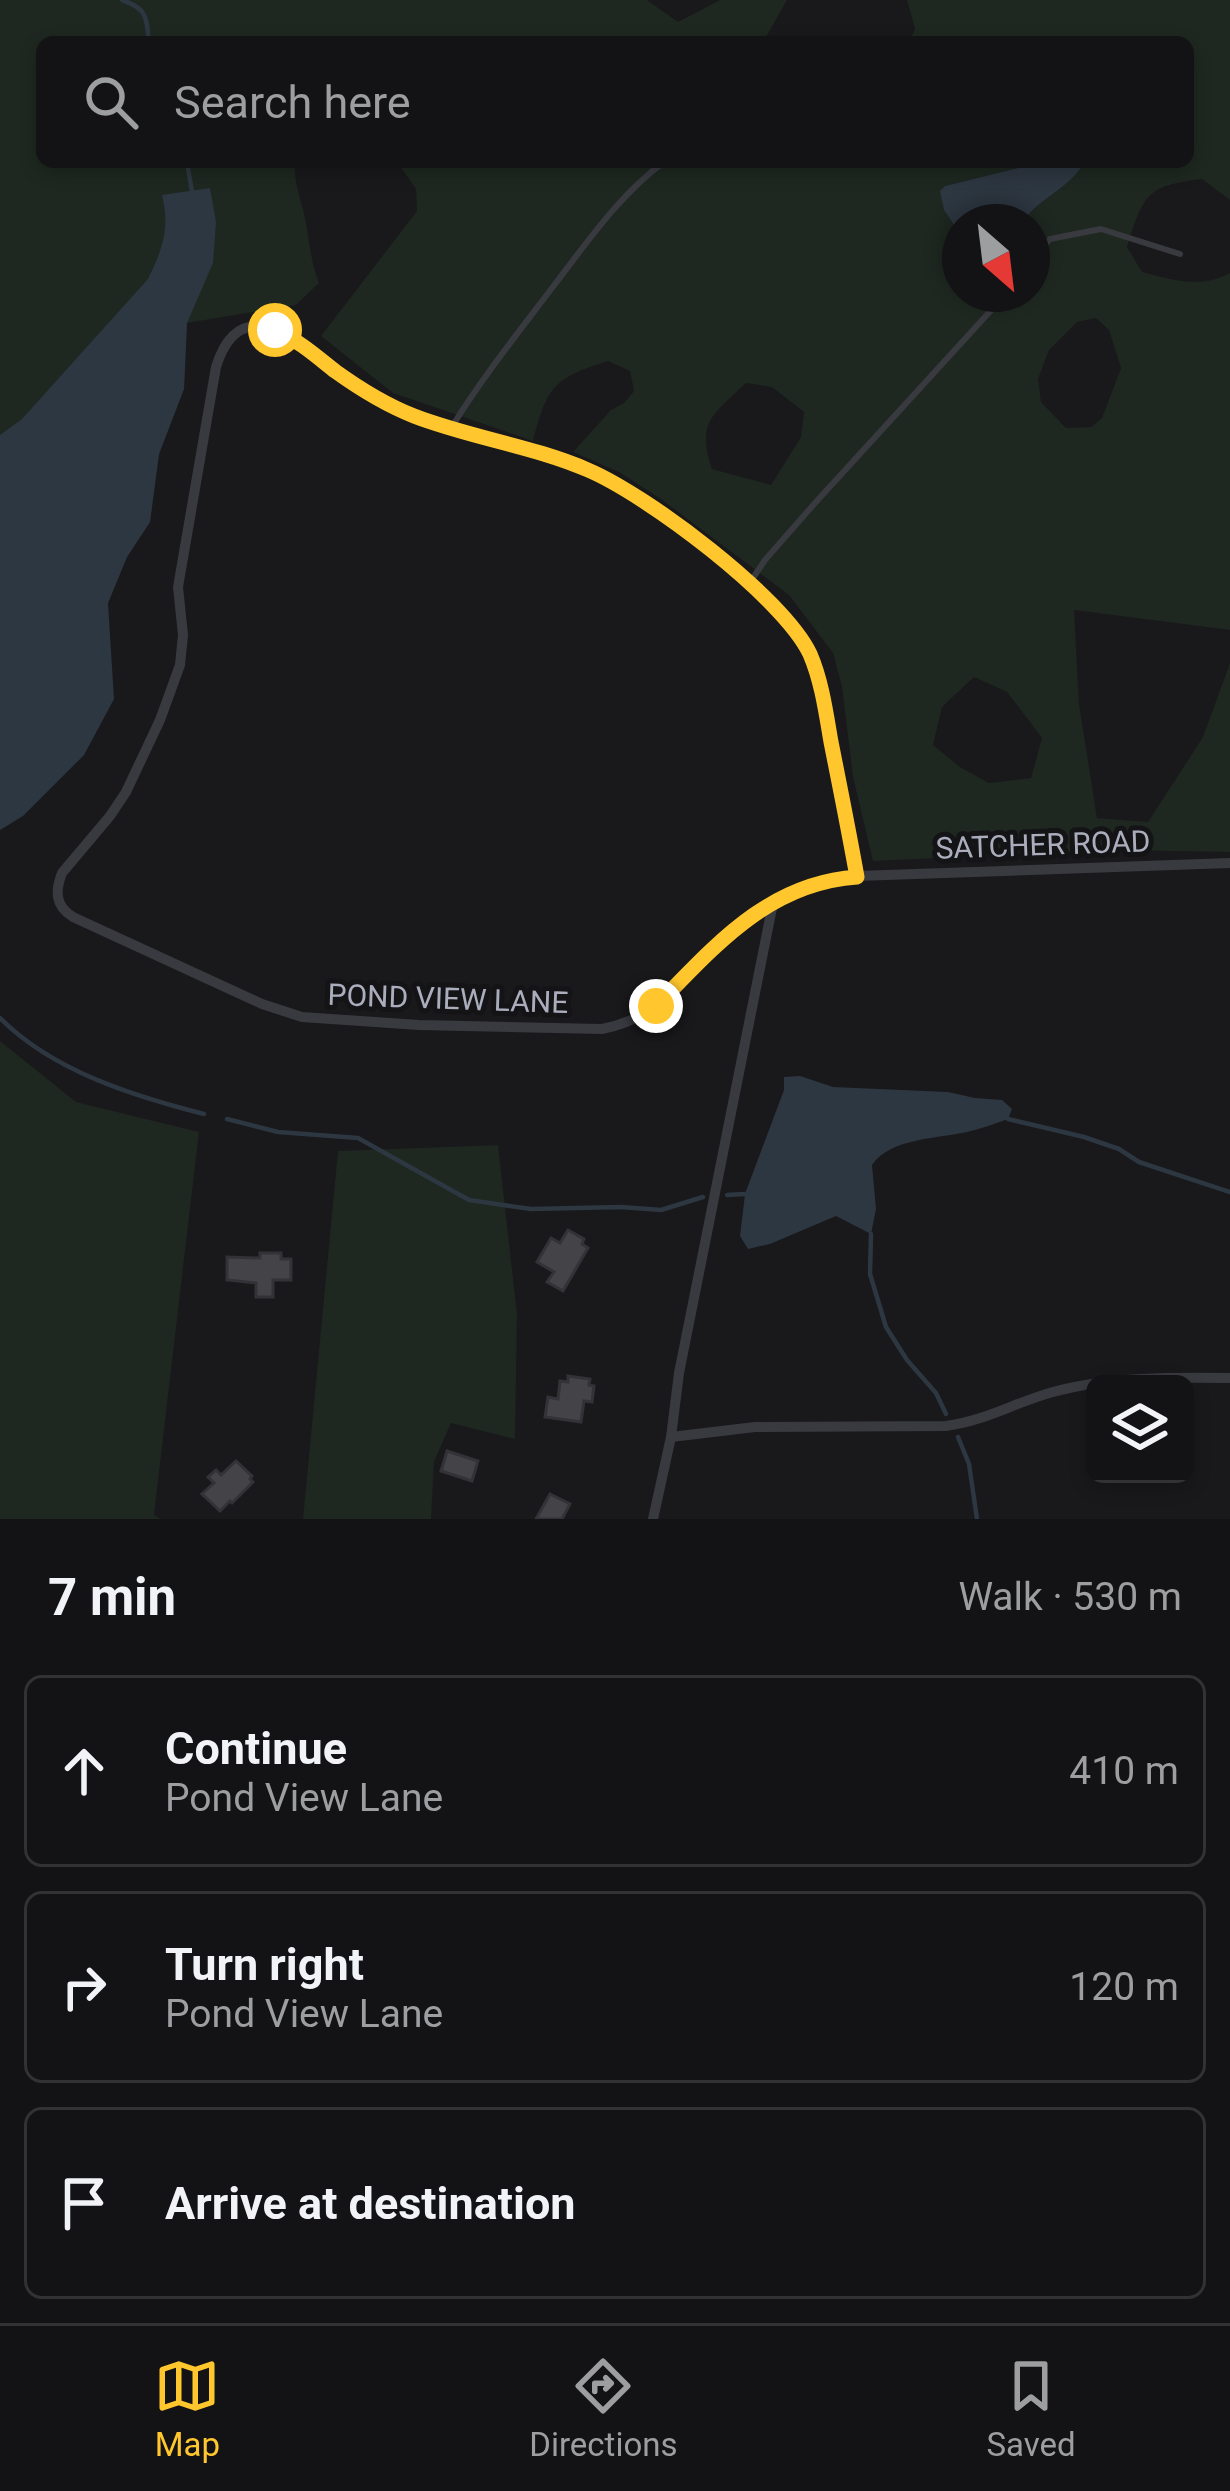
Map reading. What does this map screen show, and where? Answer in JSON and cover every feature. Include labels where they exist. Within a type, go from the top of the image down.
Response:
[{"type":"street","name":"POND VIEW LANE","points":[[253,326],[275,330],[389,406],[562,460],[616,483],[688,533],[749,584],[786,620],[816,669],[857,877],[811,884],[773,903],[732,930],[656,1006],[631,1021],[602,1029],[302,1017],[190,973],[61,907],[57,891],[62,873],[126,792],[181,664],[184,635],[178,587],[184,543],[217,367],[234,334],[253,326]]},
{"type":"street","name":"SATCHER ROAD","points":[[857,877],[1230,863]]},
{"type":"street","points":[[653,1519],[773,903]]},
{"type":"street","points":[[671,1437],[755,1427],[946,1426],[1085,1385],[1230,1378]]},
{"type":"lane","points":[[452,428],[480,382],[586,244],[638,181],[656,168]]},
{"type":"lane","points":[[1050,239],[1101,229],[1180,254]]},
{"type":"lane","points":[[749,584],[815,502],[989,312]]},
{"type":"shaded area","points":[[0,0],[647,0],[678,22],[720,0],[787,0],[767,36],[36,36],[36,168],[295,168],[319,283],[296,305],[187,323],[184,389],[159,454],[150,522],[127,557],[108,603],[15,425],[0,435]]},
{"type":"shaded area","points":[[907,0],[1230,0],[1230,200],[1202,179],[1158,190],[1143,204],[1127,247],[1142,272],[1153,275],[1198,282],[1230,273],[1230,630],[1074,610],[1079,704],[1097,818],[1148,822],[1203,737],[1230,663],[1230,852],[1112,850],[873,861],[853,777],[833,653],[789,595],[661,499],[619,472],[573,452],[634,391],[630,371],[608,361],[564,380],[549,396],[533,441],[393,393],[321,336],[417,211],[416,189],[401,168],[1018,168],[945,186],[942,312],[1050,312],[1050,204],[1041,204],[1079,168],[1194,168],[1194,36],[912,36],[915,29]],"holes":[[[1096,318],[1109,330],[1121,368],[1102,418],[1091,427],[1066,428],[1041,402],[1038,379],[1049,350],[1077,322]],[[746,383],[772,387],[804,412],[801,437],[771,485],[712,469],[706,440],[717,411]],[[974,677],[1007,692],[1042,738],[1031,778],[989,783],[933,745],[942,707]]]},
{"type":"shaded area","points":[[1018,168],[1080,169],[1041,204],[943,204],[940,191]]},
{"type":"shaded area","points":[[210,188],[216,222],[213,263],[187,323],[184,389],[159,454],[150,522],[127,557],[108,603],[114,699],[84,755],[23,816],[0,830],[0,435],[22,419],[148,279],[164,238],[162,195]]},
{"type":"shaded area","points":[[0,1041],[76,1102],[199,1132],[154,1515],[161,1519],[0,1519]]},
{"type":"shaded area","points":[[800,1076],[833,1087],[948,1092],[1002,1100],[1012,1109],[1008,1119],[917,1140],[880,1156],[872,1165],[876,1209],[871,1234],[836,1216],[748,1249],[740,1236],[745,1194],[784,1090],[784,1077]]},
{"type":"shaded area","points":[[498,1145],[517,1314],[515,1439],[451,1423],[434,1462],[431,1519],[303,1519],[338,1151]]},
{"type":"building","points":[[568,1230],[584,1239],[582,1244],[588,1248],[563,1291],[547,1282],[554,1272],[537,1262],[551,1238],[560,1243]]},
{"type":"building","points":[[260,1253],[281,1253],[281,1259],[291,1259],[291,1280],[273,1280],[273,1297],[256,1297],[256,1283],[227,1280],[227,1257],[260,1258]]},
{"type":"building","points":[[568,1376],[590,1379],[589,1385],[594,1386],[592,1402],[584,1401],[581,1422],[545,1417],[548,1397],[558,1399],[560,1381],[568,1382]]},
{"type":"building","points":[[447,1451],[478,1461],[472,1481],[441,1471]]},
{"type":"building","points":[[236,1461],[253,1482],[220,1511],[202,1494],[214,1483],[208,1477],[216,1470],[221,1475]]},
{"type":"building","points":[[550,1494],[570,1504],[562,1519],[536,1519]]},
{"type":"waterway","points":[[122,0],[144,15],[148,36]]},
{"type":"waterway","points":[[188,168],[192,192]]},
{"type":"waterway","points":[[0,1018],[69,1067],[122,1090],[204,1114]]},
{"type":"waterway","points":[[227,1119],[278,1132],[358,1138],[469,1200],[531,1209],[661,1210],[703,1197]]},
{"type":"waterway","points":[[1008,1119],[1084,1137],[1139,1162],[1230,1192]]},
{"type":"waterway","points":[[727,1195],[745,1194]]},
{"type":"waterway","points":[[871,1234],[870,1274],[886,1327],[936,1393],[946,1414]]},
{"type":"waterway","points":[[958,1437],[969,1464],[977,1519]]},
{"type":"route","points":[[275,330],[389,406],[562,460],[616,483],[734,570],[804,643],[820,683],[857,877],[811,884],[756,913],[732,930],[656,1006]]}]
